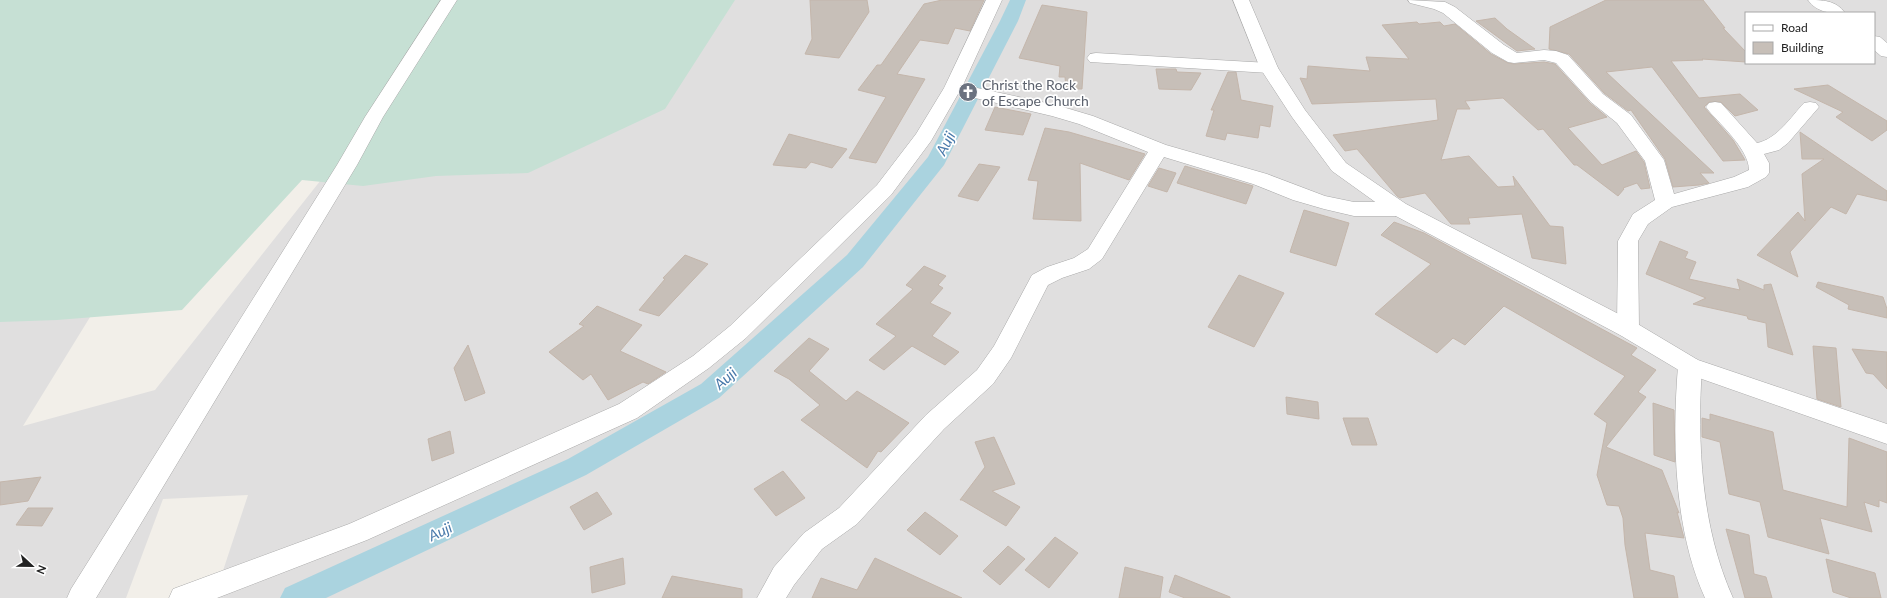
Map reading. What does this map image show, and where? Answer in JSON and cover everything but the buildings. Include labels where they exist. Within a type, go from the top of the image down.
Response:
[{"type":"street","points":[[81,598],[339,178],[374,117],[449,0]]},
{"type":"street","points":[[183,598],[358,532],[628,411],[701,362],[738,332],[837,234],[884,190],[924,137],[957,89],[994,0]]},
{"type":"street","points":[[1241,0],[1269,68],[1298,113],[1339,167],[1398,209],[1628,329],[1690,366],[1887,434]]},
{"type":"street","points":[[1416,0],[1438,5],[1449,10],[1498,49],[1514,58],[1544,55],[1556,56],[1562,59],[1579,76],[1597,98],[1624,119],[1654,160],[1666,202]]},
{"type":"street","points":[[1816,0],[1835,12]]},
{"type":"street","points":[[1096,58],[1269,68]]},
{"type":"street","points":[[957,89],[1056,111],[1086,120],[1160,149],[1260,178],[1300,195],[1324,202],[1354,209],[1398,209]]},
{"type":"street","points":[[1628,329],[1628,242],[1640,220],[1666,202],[1741,182],[1758,173],[1759,163],[1753,150],[1715,107]]},
{"type":"street","points":[[1753,150],[1772,146],[1781,139],[1810,107]]},
{"type":"street","points":[[771,598],[784,576],[814,541],[848,516],[935,422],[985,377],[1003,352],[1040,280],[1049,274],[1075,268],[1088,261],[1095,254],[1160,149]]},
{"type":"street","points":[[1690,366],[1687,425],[1692,483],[1699,537],[1711,581],[1720,598]]},
{"type":"shaded area","points":[[508,0],[1887,0],[1887,598],[214,598],[248,495],[163,499],[126,598],[0,598],[0,223],[127,257],[23,426],[155,390],[328,171]]},
{"type":"green space","points":[[0,0],[735,0],[665,109],[528,173],[436,176],[363,186],[302,180],[182,310],[57,320],[0,322]]},
{"type":"waterway","name":"Auji","points":[[295,598],[577,467],[710,391],[855,261],[937,160],[1009,21],[1018,0]]},
{"type":"place","name":"Christ the Rock of Escape Church","points":[[968,92]]}]
